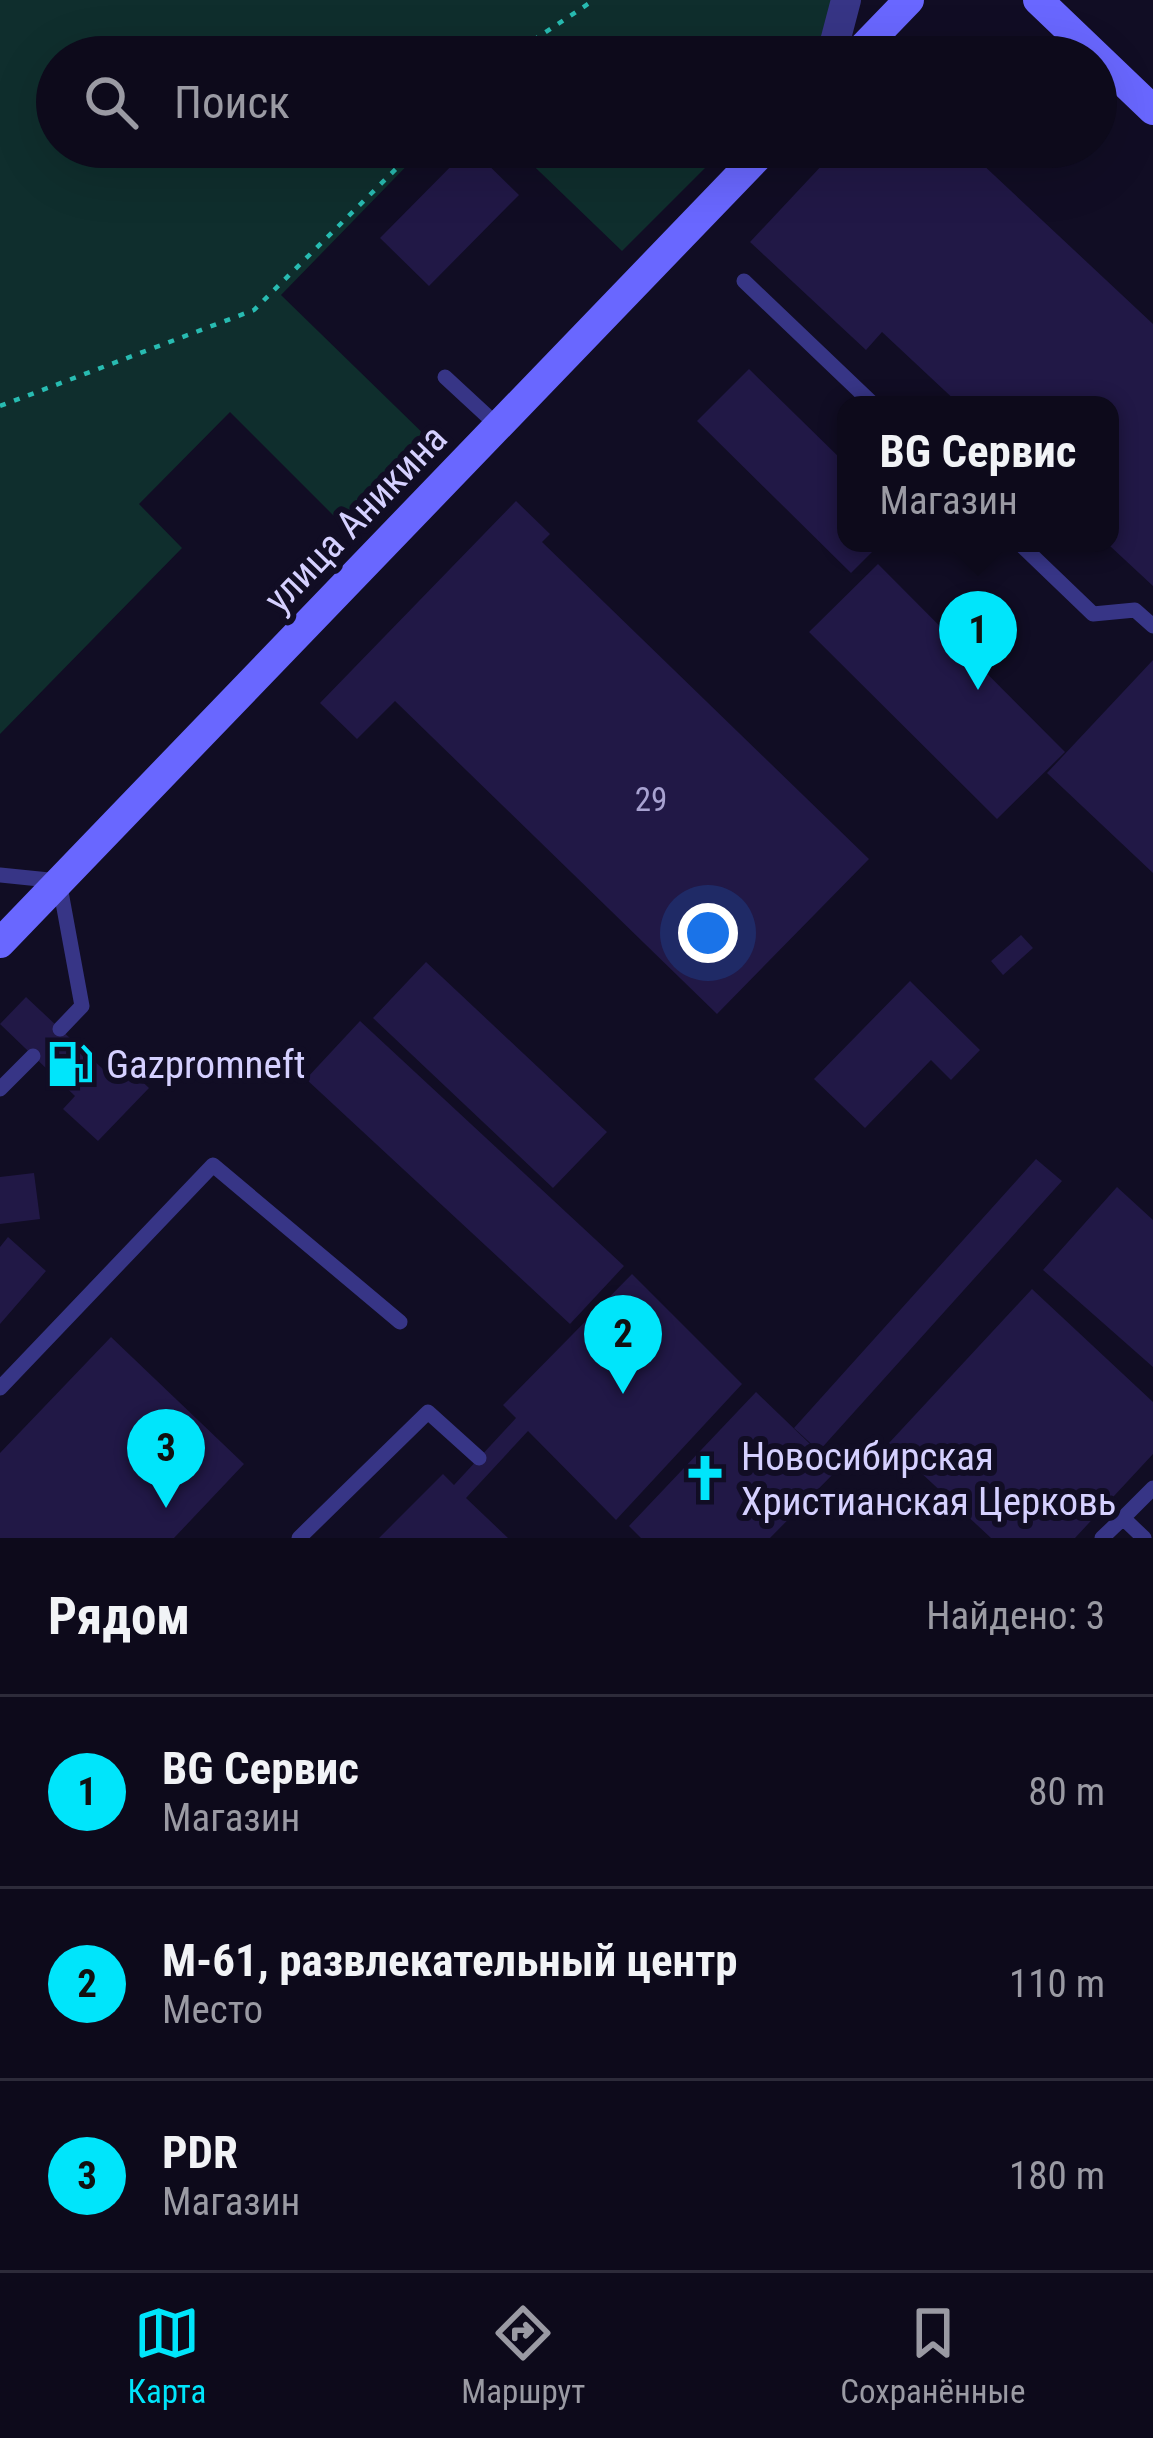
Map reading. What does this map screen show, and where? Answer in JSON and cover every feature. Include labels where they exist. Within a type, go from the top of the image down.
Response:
[{"type":"main road","points":[[874,36],[909,0]]},
{"type":"main road","points":[[1038,0],[1076,36]]},
{"type":"main road","points":[[1117,76],[1153,110]]},
{"type":"main road","name":"улица Аникина","points":[[0,943],[747,168]]},
{"type":"street","points":[[837,36],[847,0]]},
{"type":"lane","points":[[745,281],[865,396]]},
{"type":"lane","points":[[445,377],[498,426]]},
{"type":"lane","points":[[1028,552],[1093,614],[1135,610],[1153,626]]},
{"type":"lane","points":[[0,875],[59,881],[82,1006],[60,1029]]},
{"type":"lane","points":[[0,1090],[33,1056]]},
{"type":"lane","points":[[0,1388],[213,1165],[400,1322]]},
{"type":"lane","points":[[299,1538],[428,1412],[479,1458]]},
{"type":"lane","points":[[1102,1538],[1153,1488]]},
{"type":"lane","points":[[1123,1518],[1144,1538]]},
{"type":"path","points":[[540,36],[594,0]]},
{"type":"path","points":[[0,406],[254,310],[397,168]]},
{"type":"green space","points":[[0,0],[841,0],[827,36],[36,36],[36,168],[405,168],[281,295],[435,445],[350,532],[230,412],[139,504],[182,548],[0,734]]},
{"type":"green space","points":[[536,168],[705,168],[622,251]]},
{"type":"building","points":[[449,168],[491,168],[519,195],[429,286],[380,238]]},
{"type":"building","points":[[819,168],[986,168],[1153,324],[1153,586],[1116,552],[1119,396],[950,396],[882,332],[866,350],[750,242]]},
{"type":"building","points":[[749,369],[837,455],[837,552],[872,552],[851,573],[697,421]]},
{"type":"building","points":[[516,501],[550,534],[542,542],[869,859],[717,1014],[395,701],[357,739],[320,703]]},
{"type":"building","points":[[878,564],[1065,752],[997,819],[809,632]]},
{"type":"building","points":[[1153,660],[1153,873],[1047,773]]},
{"type":"building","points":[[1021,935],[1033,948],[1003,975],[991,961]]},
{"type":"building","points":[[426,962],[607,1132],[553,1188],[373,1018]]},
{"type":"building","points":[[910,981],[980,1050],[951,1080],[931,1060],[865,1128],[814,1079]]},
{"type":"building","name":"Gazpromneft","points":[[26,997],[105,1071],[117,1058],[149,1088],[98,1141],[63,1109],[75,1096],[0,1024]]},
{"type":"building","points":[[360,1021],[624,1266],[570,1324],[306,1079]]},
{"type":"building","points":[[1036,1159],[1062,1181],[819,1451],[794,1428]]},
{"type":"building","points":[[34,1173],[40,1219],[0,1224],[0,1177]]},
{"type":"building","points":[[1117,1187],[1153,1220],[1153,1367],[1043,1270]]},
{"type":"building","points":[[8,1237],[46,1271],[0,1324],[0,1247]]},
{"type":"building","points":[[632,1274],[742,1384],[616,1520],[528,1431],[466,1498],[508,1538],[379,1538],[443,1474],[454,1485],[516,1418],[503,1405]]},
{"type":"building","points":[[1032,1289],[1153,1402],[1153,1454],[1075,1538],[991,1538],[889,1443]]},
{"type":"building","points":[[111,1337],[244,1464],[174,1538],[0,1538],[0,1453]]},
{"type":"building","points":[[756,1392],[837,1470],[770,1538],[641,1538],[629,1526]]},
{"type":"place","name":"BG Сервис","points":[[978,690]]},
{"type":"place","name":"Gazpromneft","points":[[70,1064]]},
{"type":"place","name":"M-61, развлекательный центр","points":[[623,1394]]},
{"type":"place","name":"Новосибирская Христианская Церковь","points":[[705,1478]]},
{"type":"place","name":"PDR","points":[[166,1508]]}]
